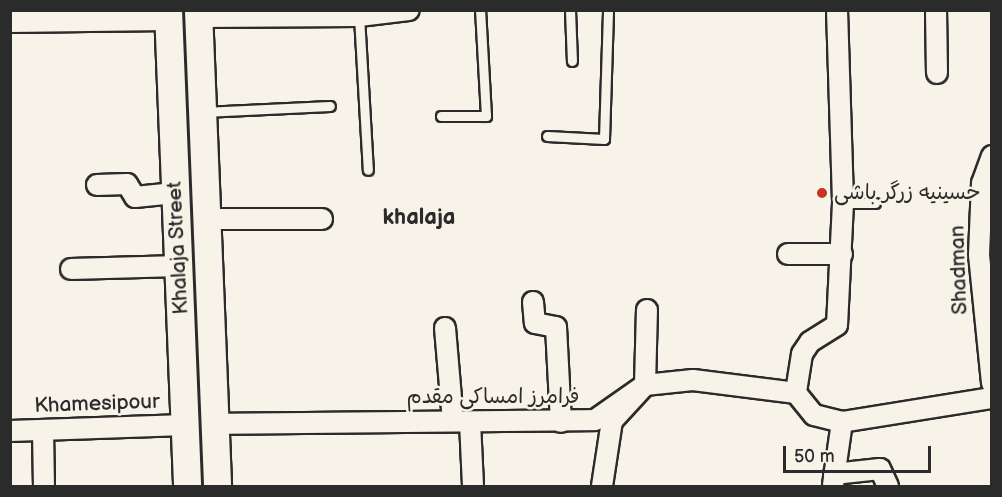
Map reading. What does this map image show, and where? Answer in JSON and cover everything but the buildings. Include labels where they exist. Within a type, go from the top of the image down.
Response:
[{"type":"main road","name":"Khalaja Street","points":[[198,14],[217,486]]},
{"type":"main road","name":"Khalaja Street","points":[[168,15],[183,335],[187,486]]},
{"type":"main road","points":[[183,335],[210,334]]},
{"type":"street","points":[[198,14],[303,12],[359,16],[409,10]]},
{"type":"street","points":[[837,10],[843,203],[837,326],[806,348],[796,393],[814,415],[842,422],[992,398]]},
{"type":"street","points":[[936,10],[937,74]]},
{"type":"street","points":[[10,22],[168,15]]},
{"type":"street","name":"Shadman","points":[[992,156],[982,183],[992,383]]},
{"type":"street","points":[[97,185],[127,184],[135,197],[175,192]]},
{"type":"street","points":[[206,219],[322,219]]},
{"type":"street","points":[[788,254],[842,254]]},
{"type":"street","points":[[71,269],[179,266]]},
{"type":"street","points":[[533,303],[535,323],[556,327],[561,422]]},
{"type":"street","points":[[602,486],[612,421],[645,385],[647,310]]},
{"type":"street","points":[[445,328],[473,486]]},
{"type":"street","name":"فرامرز امساکی مقدم","points":[[214,424],[595,420],[645,385],[693,380],[796,393]]},
{"type":"street","points":[[842,422],[833,480],[880,468],[888,486]]},
{"type":"street","name":"Khamesipour","points":[[10,431],[185,425]]},
{"type":"street","points":[[43,429],[44,486]]},
{"type":"lane","points":[[441,116],[486,116],[480,10]]},
{"type":"lane","points":[[570,10],[572,61]]},
{"type":"lane","points":[[546,136],[604,140],[608,10]]},
{"type":"lane","points":[[359,16],[368,170]]},
{"type":"lane","points":[[202,112],[330,106]]},
{"type":"lane","points":[[843,203],[875,203]]},
{"type":"place","name":"حسینیه زرگر باشی","points":[[822,193]]},
{"type":"district","name":"khalaja","points":[[419,218]]}]
